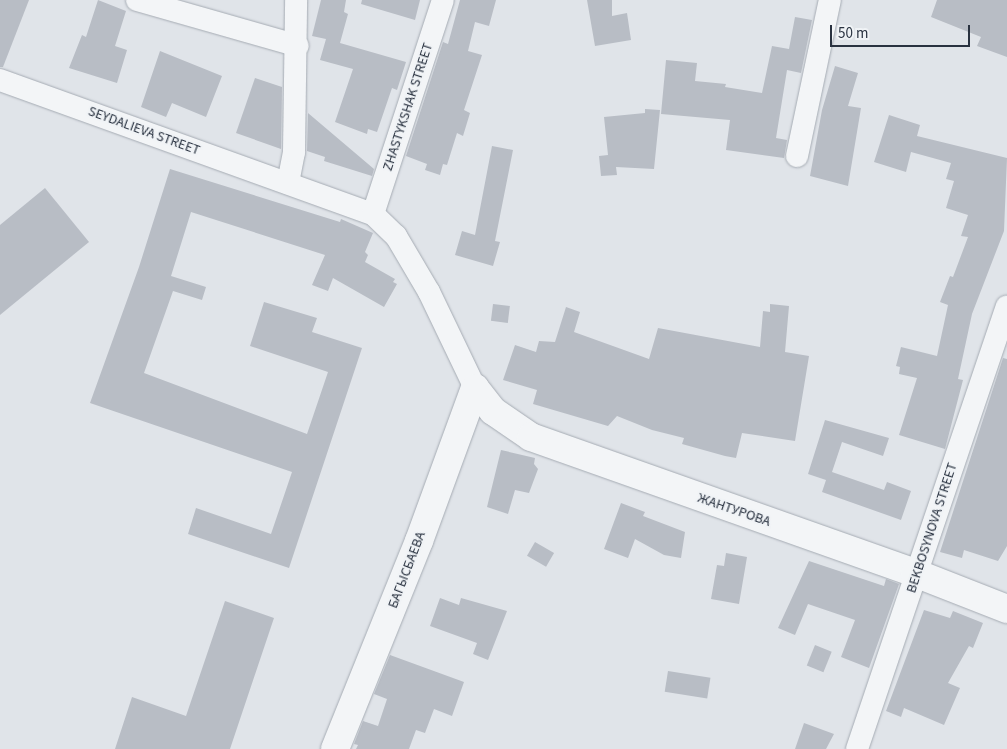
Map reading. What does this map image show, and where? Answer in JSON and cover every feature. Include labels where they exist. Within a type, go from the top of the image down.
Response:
[{"type":"street","points":[[137,0],[298,46]]},
{"type":"street","points":[[288,182],[294,152],[298,46],[296,0]]},
{"type":"street","name":"ZHASTYKSHAK STREET","points":[[372,214],[444,0]]},
{"type":"street","points":[[797,156],[830,0]]},
{"type":"street","name":"SEYDALIEVA STREET","points":[[0,80],[288,182],[372,214],[396,236],[429,292],[475,388]]},
{"type":"street","name":"BEKBOSYNOVA STREET","points":[[857,749],[915,573],[1006,311]]},
{"type":"street","name":"ЖАНТУРОВА","points":[[475,388],[493,411],[531,437],[915,573],[1007,609]]},
{"type":"street","name":"БАГЫСБАЕВА","points":[[335,749],[416,550],[475,388]]},
{"type":"building","points":[[0,0],[29,0],[3,67],[0,67]]},
{"type":"building","points":[[98,0],[126,11],[115,46],[127,50],[117,83],[69,68],[82,35],[86,37]]},
{"type":"building","points":[[321,0],[346,0],[344,12],[348,14],[340,43],[406,62],[397,90],[392,88],[377,132],[368,129],[367,134],[335,122],[353,69],[320,60],[326,39],[312,36]]},
{"type":"building","points":[[362,0],[420,0],[415,20],[361,4]]},
{"type":"building","points":[[460,0],[496,0],[489,26],[475,22],[468,51],[482,55],[464,110],[470,113],[463,136],[457,133],[447,165],[443,164],[440,175],[425,170],[427,164],[406,156],[443,42],[448,44]]},
{"type":"building","points":[[587,0],[612,0],[612,16],[627,13],[631,40],[595,46]]},
{"type":"building","points":[[937,0],[1007,0],[1007,57],[977,46],[981,37],[931,17]]},
{"type":"building","points":[[795,17],[812,20],[801,73],[787,70],[776,138],[787,140],[784,158],[726,150],[730,120],[661,114],[666,60],[697,63],[695,81],[726,84],[725,87],[762,93],[772,46],[789,49]]},
{"type":"building","points":[[160,51],[222,76],[206,117],[172,103],[166,117],[141,107]]},
{"type":"building","points":[[835,66],[858,73],[848,106],[861,108],[848,186],[810,176],[822,110]]},
{"type":"building","points":[[255,78],[282,87],[281,149],[236,133]]},
{"type":"building","points":[[645,109],[660,110],[654,169],[616,167],[617,175],[601,176],[599,156],[608,155],[604,117],[645,113]]},
{"type":"building","points":[[308,113],[374,169],[372,176],[324,161],[325,157],[307,151]]},
{"type":"building","points":[[889,115],[920,125],[917,136],[1007,158],[1004,231],[972,314],[958,379],[963,380],[945,449],[899,435],[917,378],[899,374],[900,367],[896,366],[901,347],[937,356],[948,305],[940,302],[950,276],[953,277],[968,237],[961,236],[968,215],[946,208],[954,181],[946,179],[951,163],[911,152],[906,172],[874,162]]},
{"type":"building","points":[[492,146],[513,150],[495,241],[500,242],[493,266],[455,255],[462,231],[475,235]]},
{"type":"building","points":[[170,169],[340,222],[341,219],[373,233],[365,252],[368,255],[365,262],[395,279],[393,282],[397,284],[384,307],[333,278],[328,291],[312,285],[325,255],[191,212],[171,276],[206,287],[202,300],[173,291],[144,373],[307,434],[328,372],[250,346],[264,302],[317,318],[312,332],[362,348],[289,568],[188,534],[196,508],[271,534],[292,472],[90,403],[139,267]]},
{"type":"building","points":[[45,188],[89,242],[0,315],[0,225]]},
{"type":"building","points":[[493,304],[510,306],[508,323],[491,321]]},
{"type":"building","points":[[770,304],[789,306],[785,352],[809,356],[795,441],[742,433],[736,458],[682,444],[684,438],[652,430],[617,416],[608,426],[533,404],[537,390],[503,380],[515,345],[536,352],[539,341],[555,342],[566,307],[580,312],[574,332],[649,359],[658,328],[760,347],[763,311],[770,312]]},
{"type":"building","points":[[1003,358],[1007,359],[1007,546],[998,561],[964,550],[962,558],[940,552]]},
{"type":"building","points":[[825,420],[889,438],[883,456],[842,442],[832,472],[884,490],[887,482],[911,491],[901,520],[822,492],[826,480],[808,474]]},
{"type":"building","points":[[501,450],[535,458],[534,464],[538,469],[529,493],[515,490],[508,514],[487,507]]},
{"type":"building","points":[[621,503],[645,512],[643,516],[685,532],[681,558],[664,555],[635,539],[628,558],[604,549]]},
{"type":"building","points":[[535,542],[554,553],[546,567],[527,556]]},
{"type":"building","points":[[726,553],[747,557],[739,604],[711,599],[717,565],[724,566]]},
{"type":"building","points":[[809,561],[884,586],[886,579],[899,584],[869,668],[841,657],[855,620],[808,604],[795,635],[778,628]]},
{"type":"building","points":[[440,598],[459,605],[461,598],[507,611],[488,660],[473,654],[477,643],[430,626]]},
{"type":"building","points":[[225,601],[274,618],[230,749],[115,749],[132,697],[186,716]]},
{"type":"building","points":[[924,610],[950,618],[953,611],[983,623],[973,648],[969,646],[948,683],[960,688],[944,725],[904,708],[901,717],[886,711]]},
{"type":"building","points":[[815,645],[832,652],[823,672],[807,665]]},
{"type":"building","points":[[390,655],[464,682],[452,716],[434,709],[425,733],[416,730],[409,749],[356,749],[358,745],[354,744],[363,721],[378,726],[387,699],[374,694]]},
{"type":"building","points":[[668,671],[710,678],[707,698],[665,692]]},
{"type":"building","points":[[804,723],[834,734],[826,749],[795,749]]}]
